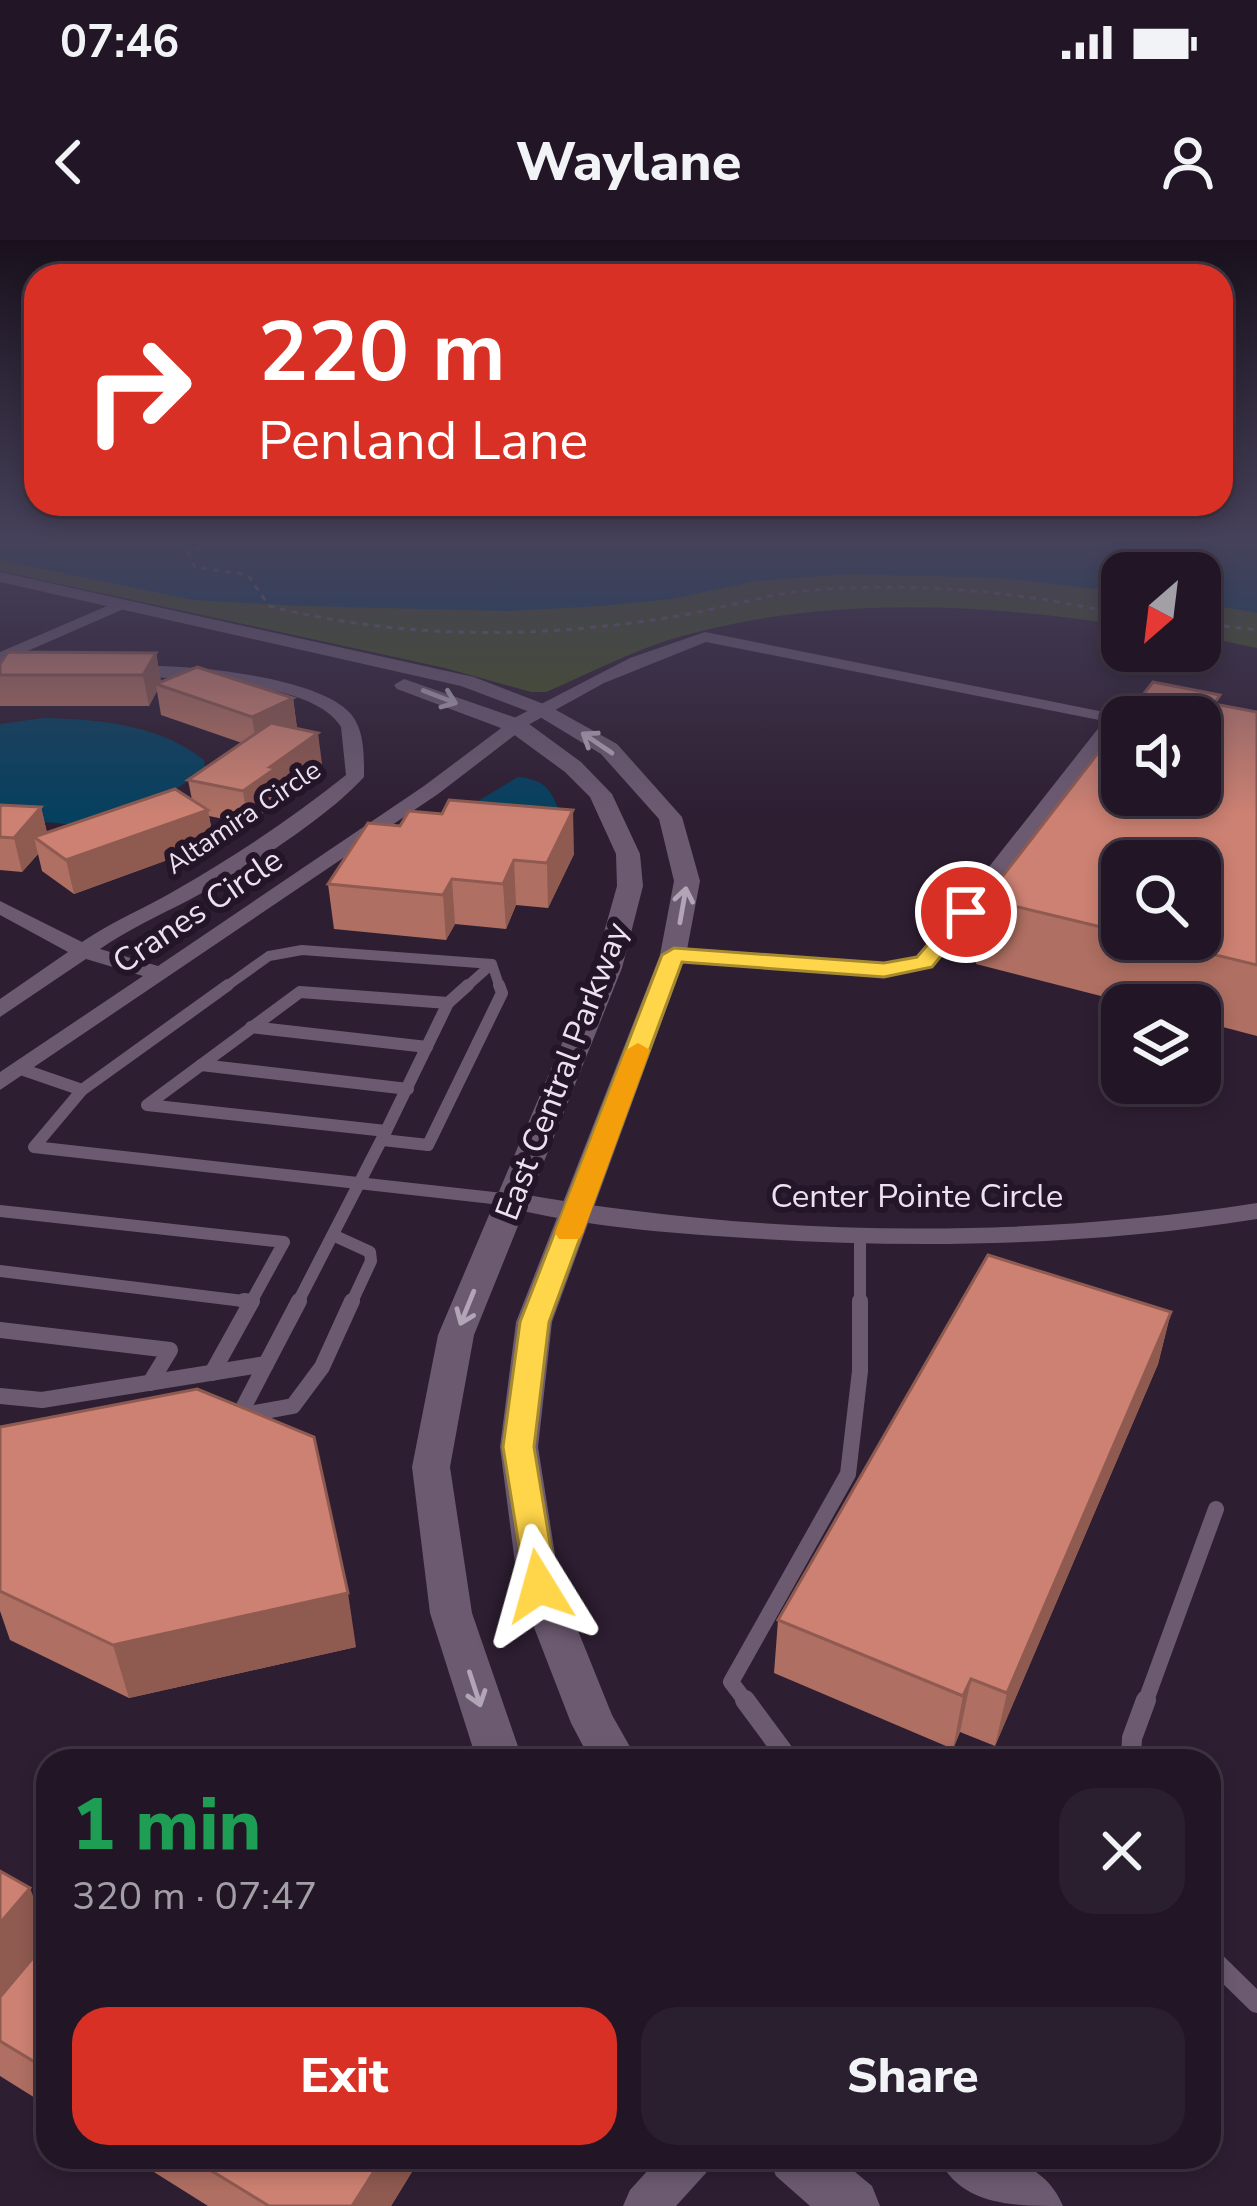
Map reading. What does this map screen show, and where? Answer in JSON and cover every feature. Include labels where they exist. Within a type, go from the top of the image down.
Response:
[{"type":"main road","name":"East Central Parkway","points":[[171,631],[418,688],[609,749],[670,817],[687,880],[674,955],[534,1322],[519,1447],[539,1586],[593,1723],[608,1749]]},
{"type":"main road","name":"East Central Parkway","points":[[248,631],[467,681],[538,723],[600,794],[628,854],[630,886],[608,968],[457,1335],[430,1467],[451,1613],[496,1749]]},
{"type":"main road","points":[[809,2169],[852,2206]]},
{"type":"main road","points":[[982,2169],[1035,2206]]},
{"type":"street","points":[[2,658],[62,631]]},
{"type":"street","points":[[538,723],[649,657],[705,637],[1101,714]]},
{"type":"street","points":[[2,658],[40,663]]},
{"type":"street","name":"Altamira Circle","points":[[0,1010],[82,951],[310,814],[355,777],[352,734],[342,715],[325,704],[297,693],[217,677],[114,670]]},
{"type":"street","name":"Cranes Circle","points":[[0,1084],[431,790],[461,779],[538,723]]},
{"type":"street","points":[[674,955],[884,970],[925,962],[1101,741]]},
{"type":"street","points":[[0,907],[82,951],[162,974]]},
{"type":"street","name":"Center Pointe Circle","points":[[511,1200],[577,1214],[789,1235],[1028,1233],[1194,1222],[1257,1211]]},
{"type":"street","points":[[646,2206],[679,2169]]},
{"type":"lane","points":[[492,964],[302,950],[269,956],[82,1090],[34,1147],[511,1200]]},
{"type":"lane","points":[[448,1003],[300,992],[147,1106],[428,1145],[502,993],[492,964]]},
{"type":"lane","points":[[239,1416],[363,1184],[448,1003],[492,964]]},
{"type":"lane","points":[[251,1028],[427,1047]]},
{"type":"lane","points":[[201,1065],[408,1089]]},
{"type":"lane","points":[[21,1069],[82,1090]]},
{"type":"lane","points":[[0,1211],[284,1242],[212,1373]]},
{"type":"lane","points":[[781,1749],[731,1682],[848,1474],[860,1371],[860,1235]]},
{"type":"lane","points":[[218,1420],[293,1406],[322,1367],[371,1261],[370,1252],[334,1236]]},
{"type":"lane","points":[[0,1271],[251,1302]]},
{"type":"lane","points":[[0,1330],[170,1350],[150,1383]]},
{"type":"lane","points":[[0,1396],[42,1400],[266,1364]]},
{"type":"lane","points":[[1132,1749],[1216,1509]]},
{"type":"lane","points":[[1221,1968],[1257,2003]]},
{"type":"path","points":[[379,631],[564,631]]},
{"type":"green space","points":[[274,631],[704,631],[630,654],[546,692]]},
{"type":"green space","points":[[1221,631],[1257,631],[1257,648],[1221,640]]},
{"type":"water","points":[[44,718],[107,722],[149,732],[187,748],[204,760],[205,769],[169,794],[89,826],[0,818],[0,724]]},
{"type":"water","points":[[518,777],[547,788],[561,816],[455,815]]},
{"type":"building","points":[[8,652],[156,653],[143,675],[0,675],[0,664]]},
{"type":"building","points":[[197,667],[293,698],[252,717],[156,684]]},
{"type":"building","points":[[1153,682],[1220,695],[1219,696],[1142,696]]},
{"type":"building","points":[[1221,705],[1257,712],[1257,965],[1221,956],[1221,840],[1101,840],[1101,927],[985,899],[1101,749],[1101,816],[1221,816]]},
{"type":"building","points":[[271,723],[318,733],[243,791],[188,780]]},
{"type":"building","points":[[175,789],[208,810],[66,860],[34,837]]},
{"type":"building","points":[[449,800],[573,810],[547,863],[514,860],[503,884],[452,879],[443,895],[328,884],[368,823],[400,826],[409,811],[442,814]]},
{"type":"building","points":[[0,805],[41,807],[14,838],[0,837]]},
{"type":"building","points":[[988,1255],[1171,1312],[1007,1693],[971,1679],[963,1696],[778,1620]]},
{"type":"building","points":[[197,1389],[314,1437],[348,1593],[113,1645],[0,1591],[0,1427]]},
{"type":"building","points":[[0,1871],[30,1888],[0,1923]]},
{"type":"building","points":[[36,1954],[36,2063],[0,2041],[0,1997]]},
{"type":"building","points":[[209,2169],[375,2169],[352,2206],[269,2206]]},
{"type":"slow traffic","points":[[569,1233],[638,1050]]},
{"type":"route","points":[[539,1586],[519,1447],[534,1322],[674,955],[884,970],[905,967],[925,962],[966,912]]}]
